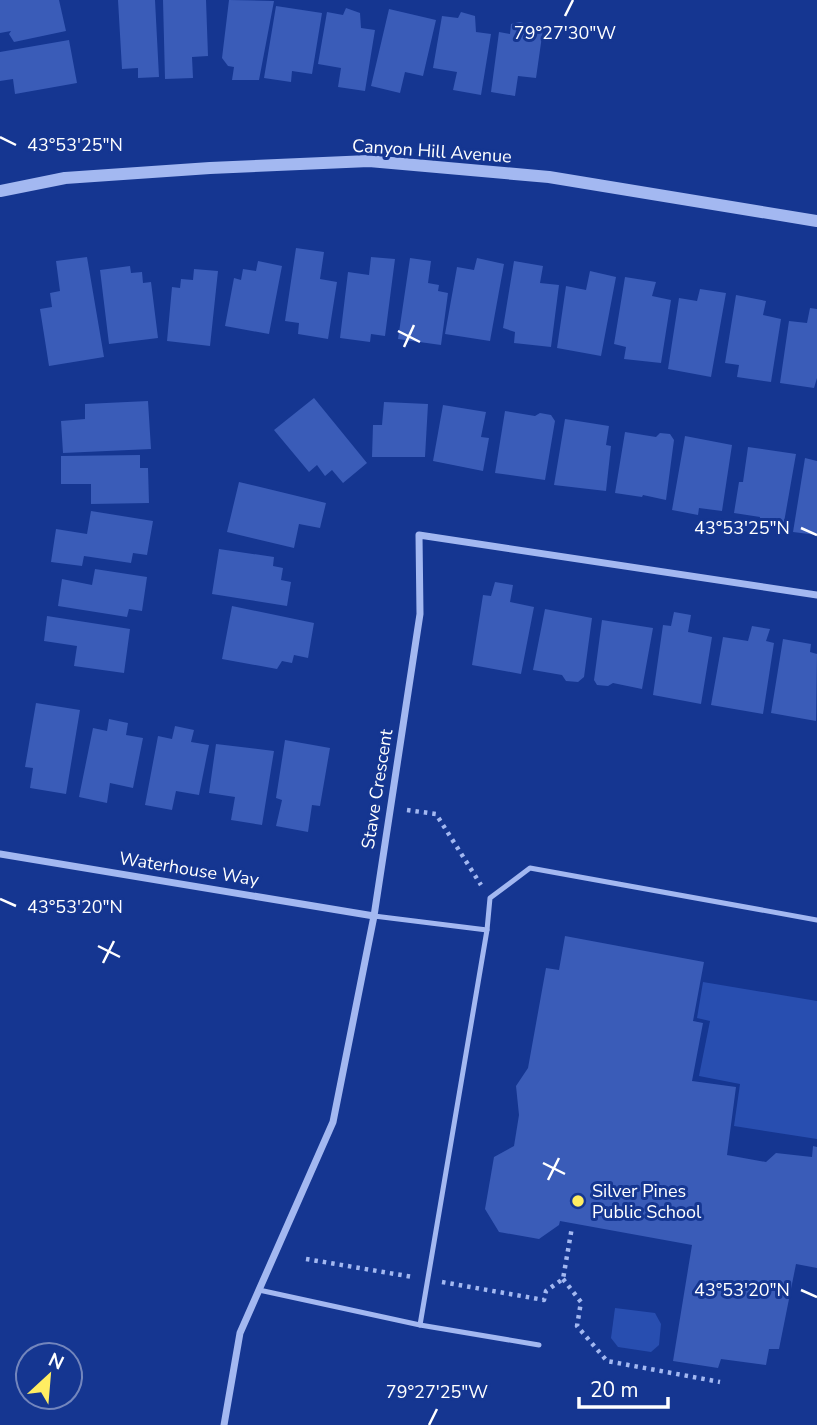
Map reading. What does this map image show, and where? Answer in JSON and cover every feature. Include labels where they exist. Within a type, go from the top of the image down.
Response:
[{"type":"street","name":"Canyon Hill Avenue","points":[[0,191],[65,178],[369,161],[549,177],[817,221]]},
{"type":"street","name":"Stave Crescent","points":[[224,1425],[240,1333],[333,1122],[374,916],[419,614],[419,536],[817,595]]},
{"type":"street","name":"Waterhouse Way","points":[[0,854],[374,916]]},
{"type":"lane","points":[[421,1325],[487,930],[489,898],[530,868],[817,920]]},
{"type":"lane","points":[[374,916],[487,930]]},
{"type":"lane","points":[[259,1290],[421,1325],[540,1345]]},
{"type":"path","points":[[390,808],[436,814],[489,898]]},
{"type":"path","points":[[306,1259],[544,1300],[546,1291],[563,1279],[572,1227]]},
{"type":"path","points":[[563,1279],[581,1302],[578,1326],[607,1361],[720,1382]]},
{"type":"shaded area","points":[[703,982],[817,1001],[817,1139],[734,1126],[740,1084],[699,1076],[710,1021],[697,1018]]},
{"type":"shaded area","points":[[615,1308],[655,1313],[661,1324],[659,1345],[651,1352],[618,1347],[611,1338]]},
{"type":"building","points":[[0,0],[59,0],[66,31],[14,42],[9,34],[11,31],[0,33]]},
{"type":"building","points":[[118,0],[155,0],[159,77],[138,78],[138,68],[122,69]]},
{"type":"building","points":[[163,0],[206,0],[208,56],[192,57],[193,78],[165,79]]},
{"type":"building","points":[[229,0],[274,1],[259,80],[232,80],[234,67],[228,66],[222,58]]},
{"type":"building","points":[[276,6],[322,13],[312,74],[292,71],[291,82],[264,78]]},
{"type":"building","points":[[346,8],[360,13],[361,28],[375,30],[365,91],[338,87],[341,68],[318,64],[327,12],[343,15]]},
{"type":"building","points":[[389,9],[436,20],[423,76],[405,72],[400,93],[371,86]]},
{"type":"building","points":[[461,12],[475,16],[476,32],[491,34],[481,95],[453,90],[457,72],[433,68],[442,16],[458,18]]},
{"type":"building","points":[[520,22],[543,29],[536,78],[518,76],[515,96],[491,92],[499,32],[510,34],[511,24]]},
{"type":"building","points":[[69,40],[77,83],[15,94],[13,79],[0,81],[0,52]]},
{"type":"building","points":[[296,248],[324,252],[320,279],[337,282],[328,339],[298,334],[299,323],[285,321]]},
{"type":"building","points":[[87,257],[104,357],[49,366],[40,309],[52,307],[50,293],[60,291],[56,261]]},
{"type":"building","points":[[371,257],[395,259],[385,336],[371,334],[370,342],[340,338],[348,272],[369,275]]},
{"type":"building","points":[[410,258],[431,261],[428,283],[439,285],[438,291],[448,293],[441,345],[398,339]]},
{"type":"building","points":[[477,258],[504,264],[490,341],[445,334],[457,267],[474,270]]},
{"type":"building","points":[[258,261],[282,266],[269,334],[225,326],[234,278],[241,280],[243,269],[256,271]]},
{"type":"building","points":[[514,261],[543,266],[540,283],[559,285],[551,347],[514,343],[515,332],[503,328]]},
{"type":"building","points":[[130,266],[131,273],[142,272],[143,283],[151,282],[158,338],[109,344],[100,270]]},
{"type":"building","points":[[194,269],[218,271],[210,346],[167,341],[172,287],[180,288],[181,279],[193,280]]},
{"type":"building","points":[[590,271],[616,277],[601,356],[557,348],[566,286],[586,290]]},
{"type":"building","points":[[625,277],[656,282],[652,296],[671,300],[661,363],[624,359],[626,347],[614,344]]},
{"type":"building","points":[[700,289],[726,293],[711,377],[668,369],[679,298],[697,301]]},
{"type":"building","points":[[736,295],[766,301],[763,315],[781,319],[771,382],[737,377],[739,365],[725,363]]},
{"type":"building","points":[[810,308],[817,309],[817,378],[814,388],[780,383],[789,321],[807,323]]},
{"type":"building","points":[[314,398],[367,463],[343,483],[332,470],[325,476],[317,465],[309,472],[274,430]]},
{"type":"building","points":[[148,401],[151,449],[63,453],[61,421],[85,419],[85,404]]},
{"type":"building","points":[[384,402],[428,404],[425,457],[372,457],[373,425],[382,425]]},
{"type":"building","points":[[443,405],[486,412],[481,437],[489,438],[483,471],[433,461]]},
{"type":"building","points":[[505,411],[535,416],[540,413],[551,415],[555,421],[545,480],[495,473]]},
{"type":"building","points":[[565,419],[609,426],[606,445],[611,446],[606,491],[554,485]]},
{"type":"building","points":[[625,432],[656,437],[660,433],[670,434],[674,440],[666,500],[615,493]]},
{"type":"building","points":[[685,436],[732,445],[722,511],[699,508],[698,515],[672,510]]},
{"type":"building","points":[[748,447],[796,454],[783,528],[759,525],[760,517],[734,513],[739,482],[743,482]]},
{"type":"building","points":[[140,455],[140,468],[148,468],[149,503],[91,504],[91,484],[61,484],[61,456]]},
{"type":"building","points":[[805,458],[817,461],[817,535],[793,532]]},
{"type":"building","points":[[239,482],[326,503],[320,528],[299,524],[294,548],[227,532]]},
{"type":"building","points":[[91,511],[153,521],[147,555],[133,553],[131,563],[84,556],[82,566],[51,562],[56,529],[87,534]]},
{"type":"building","points":[[219,549],[274,557],[273,566],[283,568],[281,580],[291,582],[287,606],[212,594]]},
{"type":"building","points":[[95,569],[147,577],[142,611],[129,609],[127,617],[58,606],[62,579],[92,585]]},
{"type":"building","points":[[495,582],[513,585],[510,602],[534,607],[521,674],[472,665],[483,595],[491,596]]},
{"type":"building","points":[[232,606],[314,623],[308,658],[294,655],[292,663],[282,661],[277,669],[222,659]]},
{"type":"building","points":[[545,609],[592,618],[584,677],[578,682],[566,681],[562,675],[533,670]]},
{"type":"building","points":[[674,612],[691,615],[688,632],[712,637],[701,704],[653,695],[663,625],[671,626]]},
{"type":"building","points":[[47,616],[130,629],[124,673],[74,666],[77,646],[44,641]]},
{"type":"building","points":[[602,620],[653,628],[642,689],[613,683],[608,686],[597,685],[594,680]]},
{"type":"building","points":[[752,626],[770,629],[766,641],[774,643],[763,714],[711,705],[723,637],[748,641]]},
{"type":"building","points":[[783,639],[811,644],[810,652],[817,654],[816,721],[771,713]]},
{"type":"building","points":[[36,703],[80,710],[66,794],[30,788],[33,768],[25,767]]},
{"type":"building","points":[[109,719],[128,723],[126,735],[143,738],[133,788],[110,783],[107,803],[79,797],[93,728],[107,731]]},
{"type":"building","points":[[175,726],[194,730],[191,742],[209,745],[199,795],[176,791],[172,810],[145,805],[158,736],[172,739]]},
{"type":"building","points":[[285,740],[330,748],[320,806],[312,805],[308,832],[276,826],[282,800],[276,798]]},
{"type":"building","points":[[216,744],[274,751],[262,825],[231,820],[235,797],[209,793]]},
{"type":"building","points":[[565,936],[704,962],[693,1021],[703,1023],[692,1081],[736,1087],[727,1155],[766,1162],[776,1153],[812,1157],[813,1146],[817,1147],[817,1268],[796,1264],[779,1349],[769,1349],[766,1365],[721,1359],[718,1368],[673,1361],[692,1245],[560,1221],[559,1225],[539,1239],[499,1232],[485,1209],[494,1157],[514,1146],[519,1115],[516,1086],[528,1068],[546,968],[559,970]]},
{"type":"place","name":"Silver Pines Public School","points":[[578,1201]]}]
